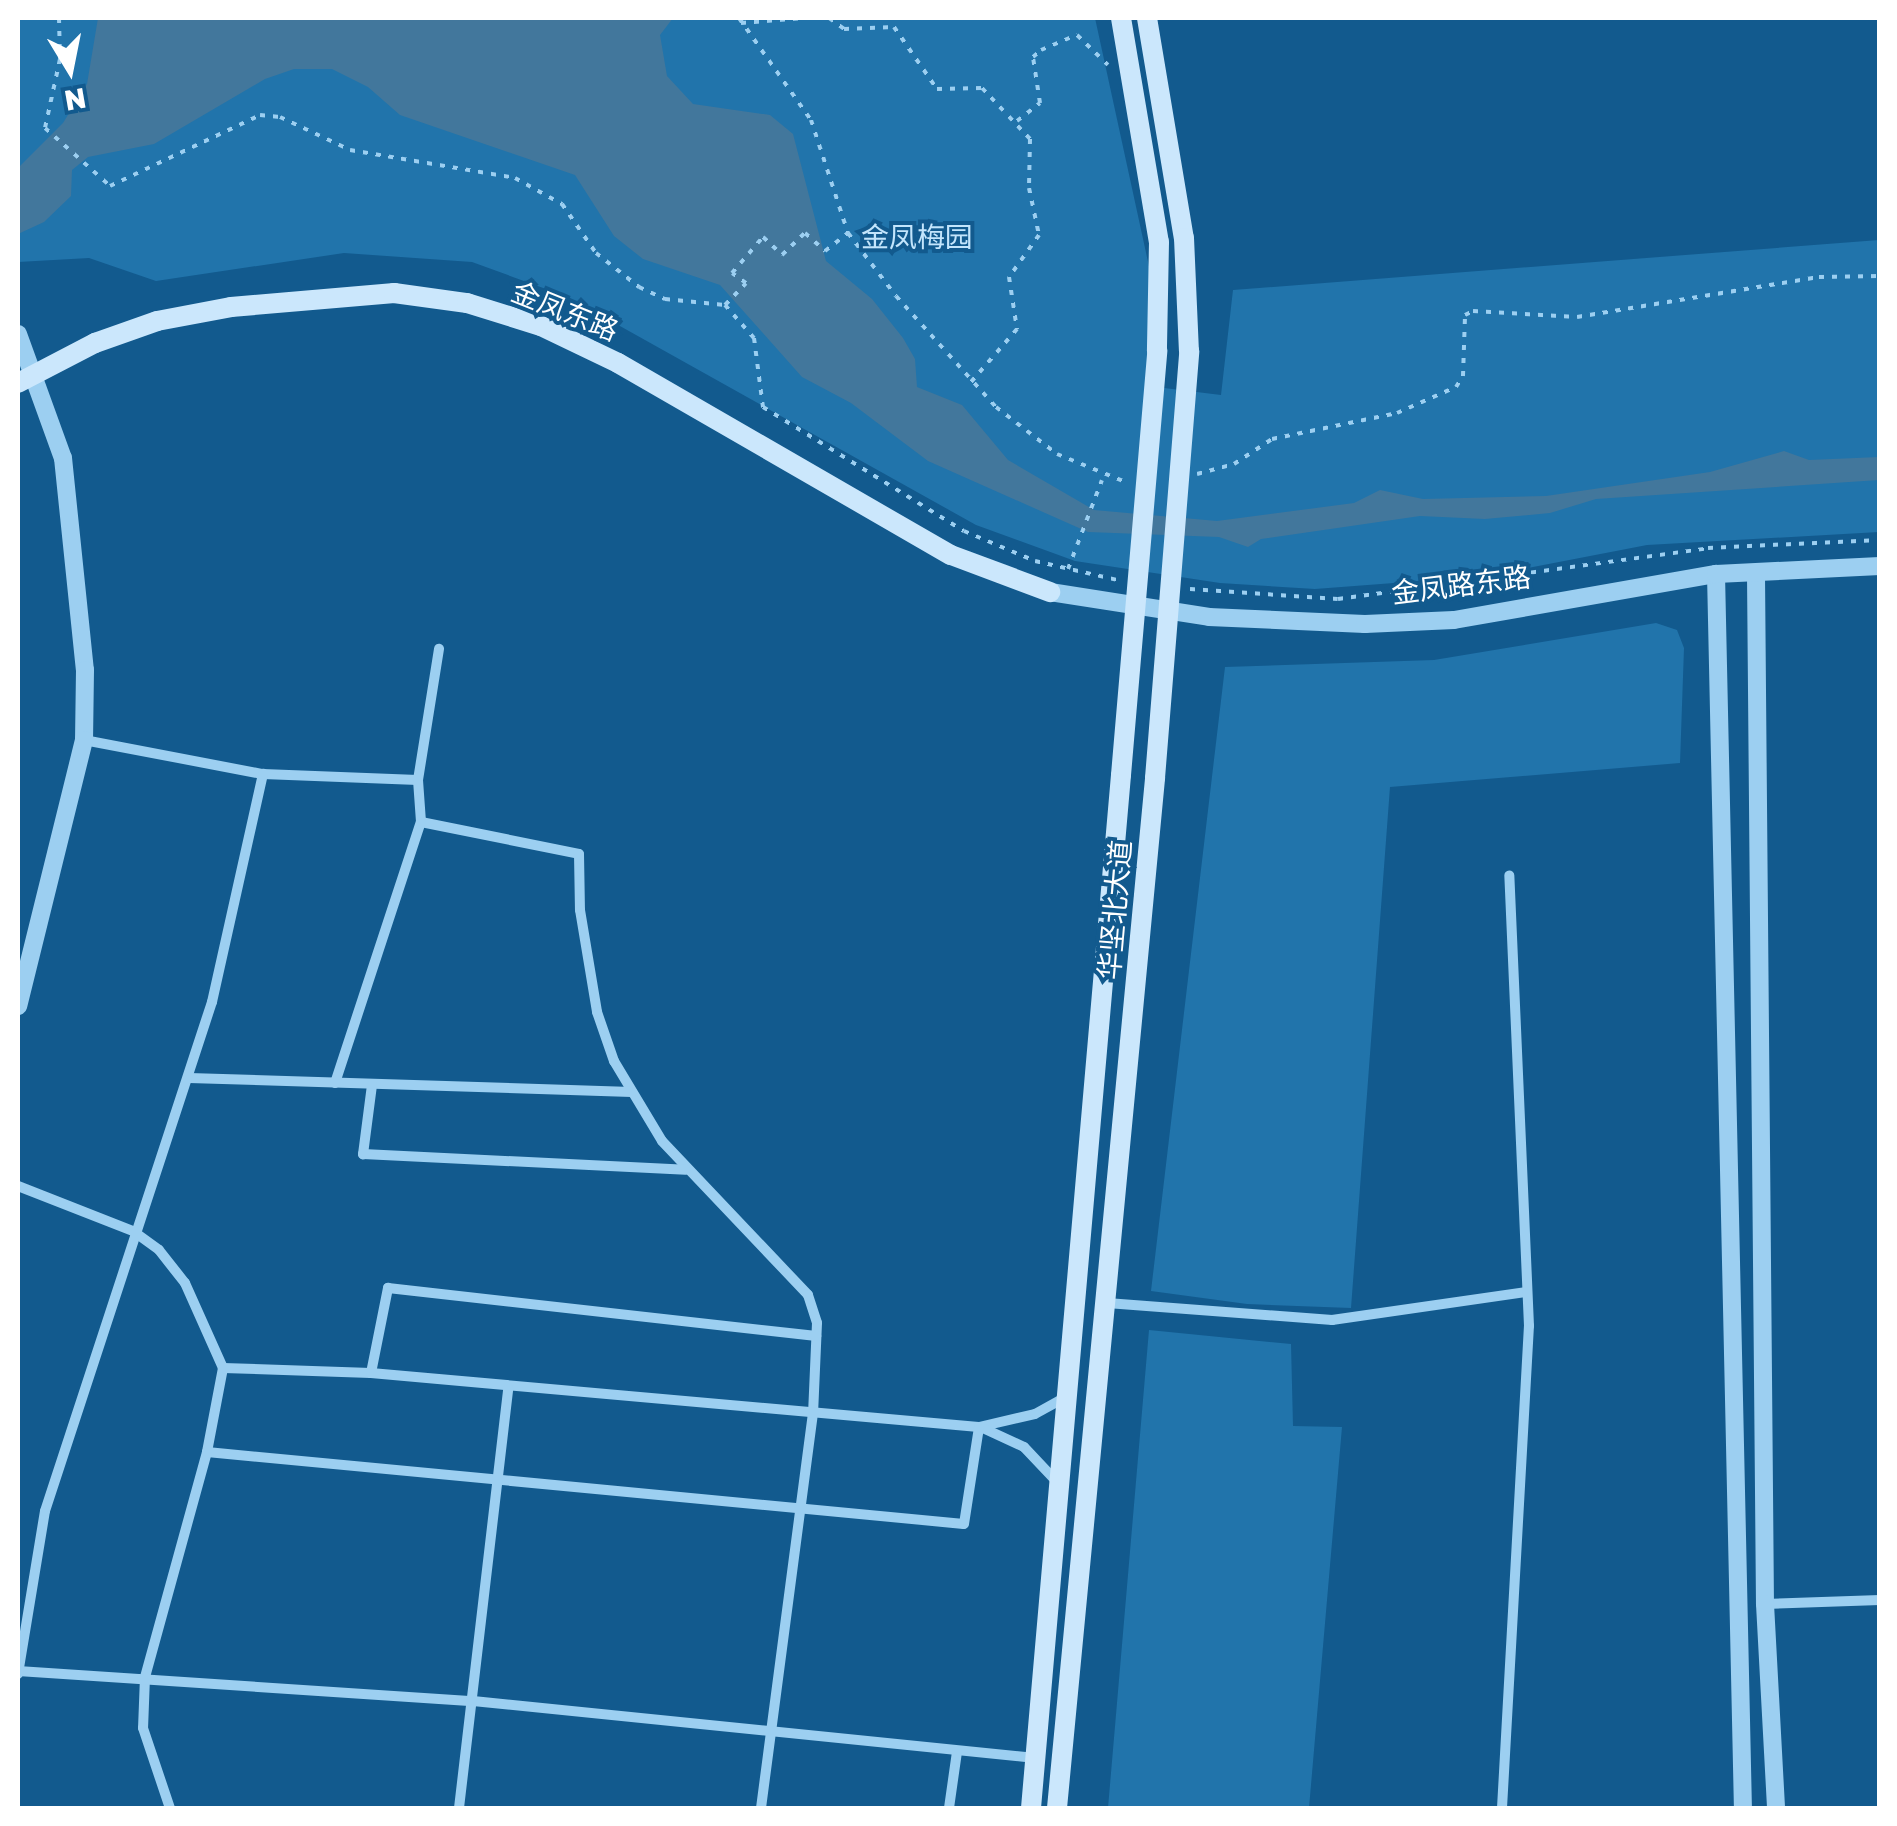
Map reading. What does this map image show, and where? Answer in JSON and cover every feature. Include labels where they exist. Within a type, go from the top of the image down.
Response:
[{"type":"main road","name":"华坚北大道","points":[[1031,1808],[1157,351],[1159,242],[1120,18]]},
{"type":"main road","name":"华坚北大道","points":[[1058,1808],[1107,1304],[1189,351],[1184,238],[1147,18]]},
{"type":"main road","name":"金凤东路","points":[[27,380],[95,343],[157,321],[231,306],[394,293],[467,303],[541,326],[618,362],[952,555],[1050,592]]},
{"type":"street","points":[[18,334],[27,380],[63,458],[76,545],[84,740],[18,1006]]},
{"type":"street","name":"金凤路东路","points":[[1050,592],[1208,617],[1365,624],[1454,620],[1716,574],[1756,576],[1880,566]]},
{"type":"street","points":[[1716,574],[1743,1808]]},
{"type":"street","points":[[1756,576],[1765,1604],[1776,1808]]},
{"type":"street","points":[[335,1083],[420,822],[418,780],[438,650]]},
{"type":"street","points":[[84,740],[263,774],[418,780]]},
{"type":"street","points":[[263,774],[189,1078],[133,1231],[45,1511],[18,1672],[145,1677],[473,1701],[1036,1758]]},
{"type":"street","points":[[420,822],[579,854],[580,910],[597,1012],[632,1092],[686,1170],[808,1294],[816,1336],[813,1412],[776,1732],[761,1808]]},
{"type":"street","points":[[1502,1808],[1527,1292],[1509,874]]},
{"type":"street","points":[[189,1078],[632,1092]]},
{"type":"street","points":[[372,1085],[363,1154],[686,1170]]},
{"type":"street","points":[[18,1186],[133,1231],[186,1283],[223,1368],[207,1452],[145,1677],[143,1728],[170,1808]]},
{"type":"street","points":[[371,1374],[388,1288],[816,1336]]},
{"type":"street","points":[[1107,1304],[1332,1320],[1527,1292]]},
{"type":"street","points":[[223,1368],[371,1374],[508,1389],[980,1427],[1036,1414],[1068,1396]]},
{"type":"street","points":[[459,1808],[508,1389]]},
{"type":"street","points":[[980,1427],[1024,1447],[1059,1484]]},
{"type":"street","points":[[207,1452],[497,1476],[964,1524],[980,1427]]},
{"type":"street","points":[[1765,1604],[1880,1600]]},
{"type":"street","points":[[949,1808],[956,1752]]},
{"type":"path","points":[[60,18],[60,58],[45,128],[110,186],[245,121],[280,117],[350,150],[457,164],[544,190],[596,253],[639,287],[665,299],[725,305],[754,338],[763,407],[909,502],[1034,561],[1132,581]]},
{"type":"path","points":[[740,20],[805,18]]},
{"type":"path","points":[[828,18],[844,29],[894,26],[937,89],[982,88],[1017,121],[1033,150],[1028,188],[1039,235],[1009,278],[1017,329],[971,382]]},
{"type":"path","points":[[740,20],[811,120],[848,233],[971,382],[1057,454],[1102,478],[1136,482]]},
{"type":"path","points":[[1017,121],[1040,103],[1033,58],[1042,50],[1077,35],[1108,65]]},
{"type":"path","points":[[725,305],[746,283],[732,272],[762,238],[782,255],[805,233],[826,251],[848,233]]},
{"type":"path","points":[[1184,476],[1218,470],[1272,439],[1397,413],[1456,387],[1463,376],[1465,316],[1473,311],[1577,317],[1819,277],[1880,276]]},
{"type":"path","points":[[1068,569],[1102,478]]},
{"type":"path","points":[[1188,588],[1338,599],[1708,548],[1880,540]]},
{"type":"green space","name":"金凤梅园","points":[[18,18],[1095,18],[1150,271],[1156,387],[1221,395],[1233,290],[1879,240],[1879,532],[1647,545],[1486,576],[1315,589],[1220,583],[1075,561],[976,525],[568,297],[472,262],[344,253],[156,281],[89,258],[18,262]]},
{"type":"green space","points":[[1656,623],[1677,630],[1684,648],[1680,763],[1390,787],[1351,1308],[1247,1304],[1151,1291],[1225,667],[1434,660]]},
{"type":"green space","points":[[1149,1330],[1291,1344],[1293,1426],[1342,1427],[1309,1808],[1108,1808]]},
{"type":"shaded area","points":[[98,18],[673,18],[660,35],[667,76],[693,104],[770,115],[793,134],[826,261],[872,299],[903,338],[915,359],[917,387],[962,405],[1008,460],[1094,510],[1217,521],[1354,503],[1380,490],[1423,499],[1546,496],[1710,472],[1784,451],[1809,460],[1879,457],[1879,480],[1596,499],[1550,513],[1485,519],[1420,516],[1261,539],[1248,547],[1219,537],[1088,532],[928,461],[851,403],[802,377],[720,285],[643,259],[614,236],[575,175],[400,115],[368,87],[332,69],[294,69],[265,79],[154,144],[88,157],[72,170],[71,196],[44,222],[18,234],[18,168],[63,123],[87,84]]}]
